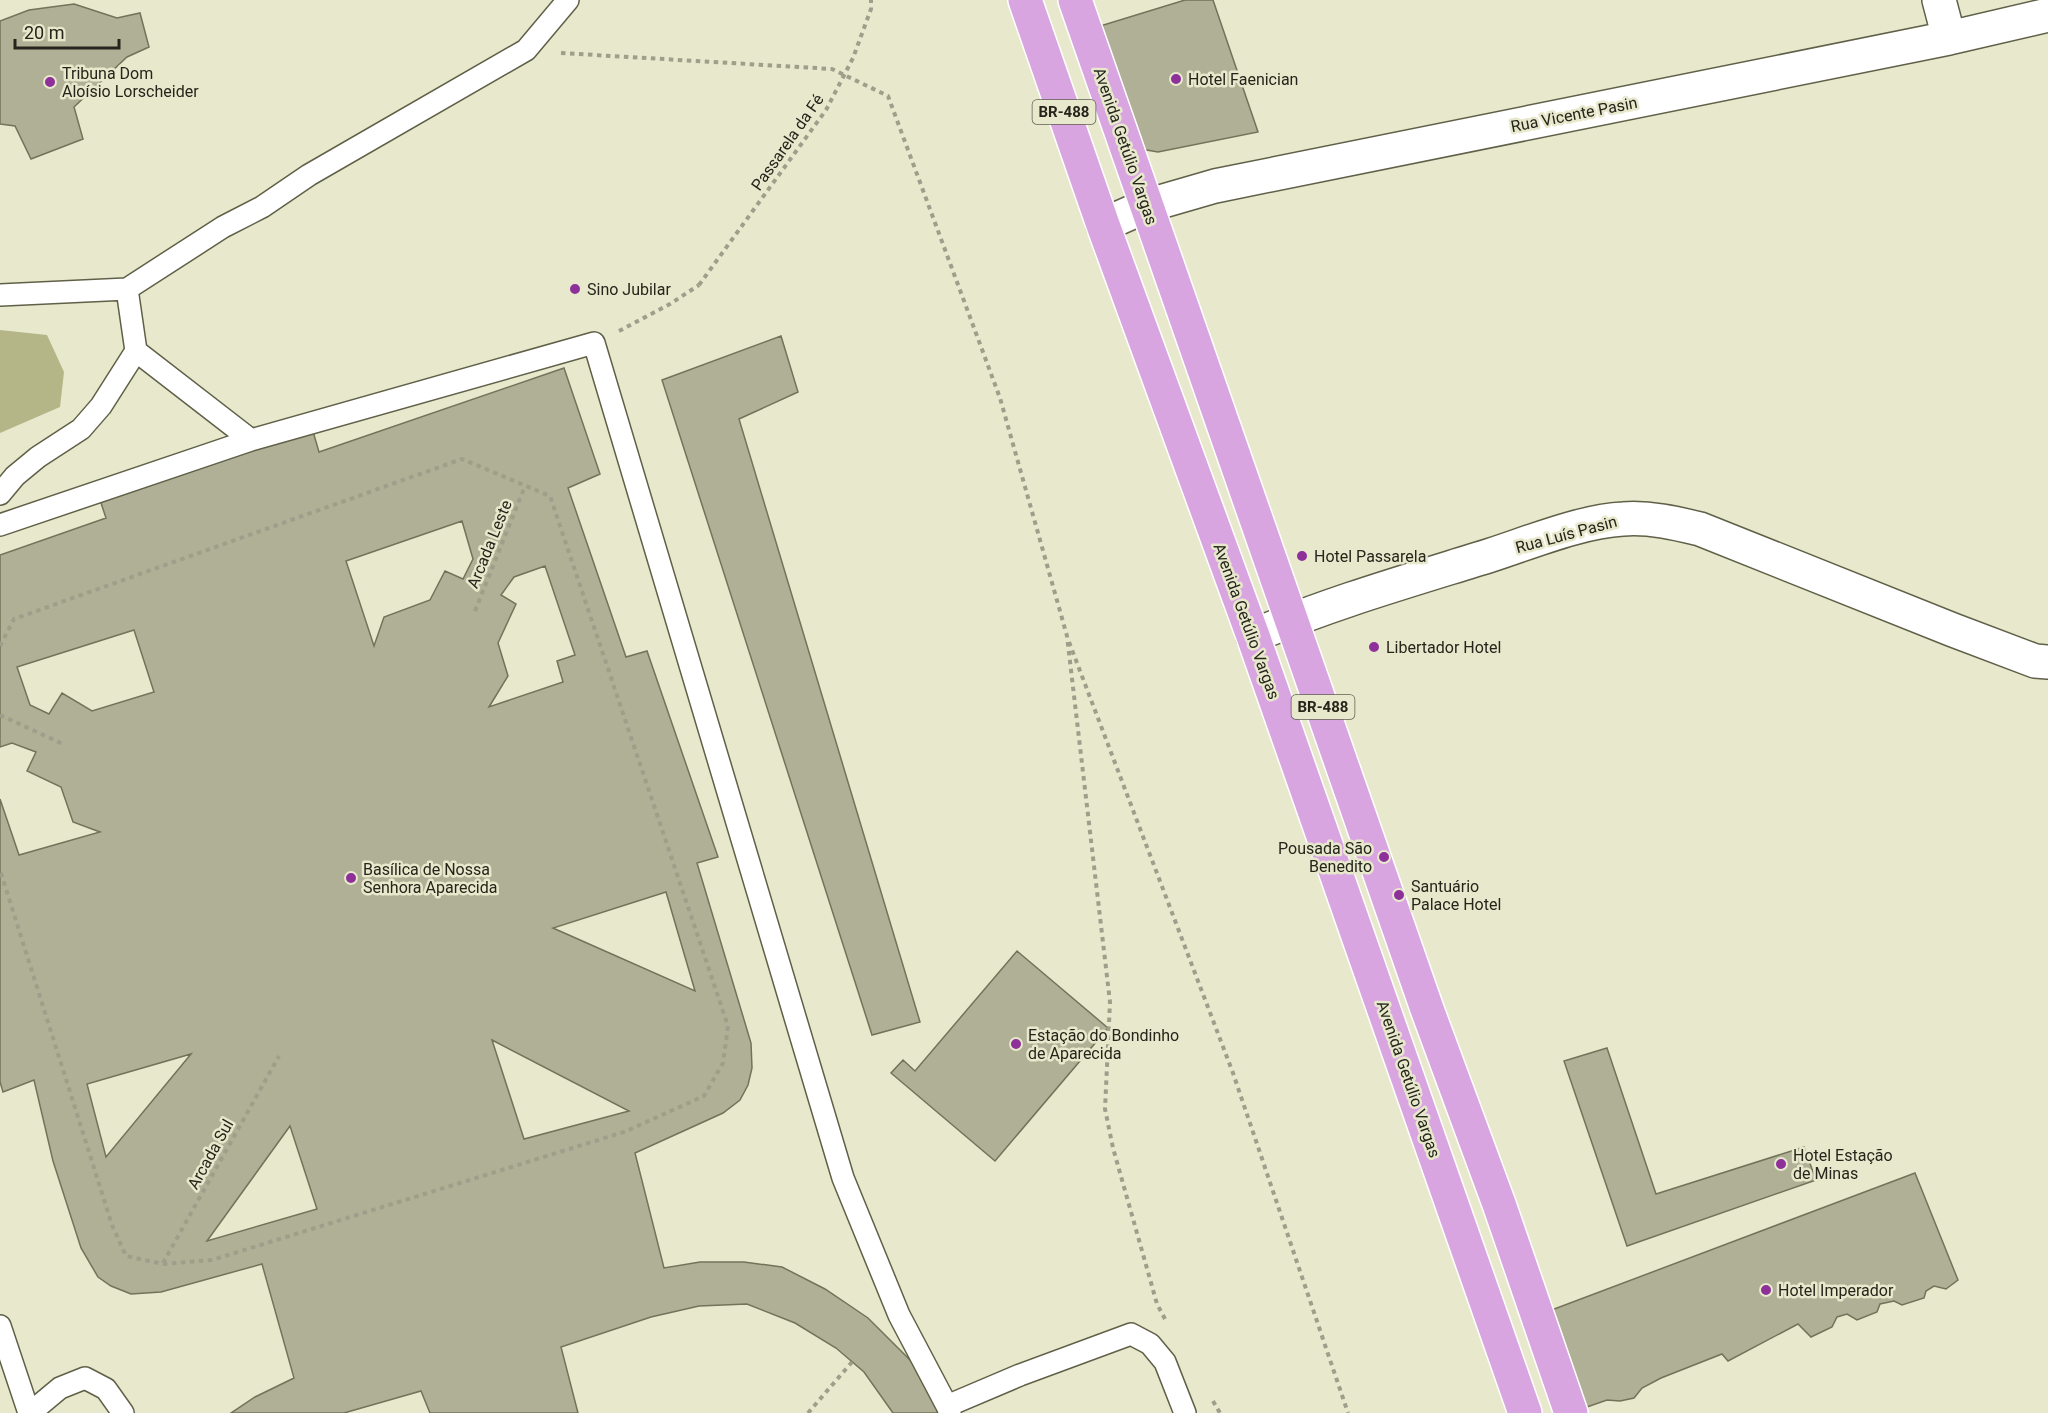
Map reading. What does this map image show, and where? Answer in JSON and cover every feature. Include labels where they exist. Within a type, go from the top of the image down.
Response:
[{"type":"main road","name":"Avenida Getúlio Vargas","points":[[1025,0],[1103,225],[1253,636],[1525,1413]]},
{"type":"main road","name":"Avenida Getúlio Vargas","points":[[1076,0],[1423,998],[1499,1204],[1570,1413]]},
{"type":"street","points":[[1939,0],[1949,38]]},
{"type":"street","name":"Rua Vicente Pasin","points":[[1103,225],[1146,206],[1215,186],[1949,38],[2048,15]]},
{"type":"street","name":"Rua Luís Pasin","points":[[1253,636],[1292,619],[1578,527],[1623,519],[1659,519],[1700,529],[1953,630],[2035,661],[2048,662]]},
{"type":"lane","points":[[0,295],[127,289],[223,227],[262,207],[309,175],[526,50],[568,0]]},
{"type":"lane","points":[[0,494],[15,476],[38,457],[81,429],[101,406],[136,351],[127,289]]},
{"type":"lane","points":[[0,525],[251,440],[594,343],[843,1178],[899,1315],[949,1409],[1020,1375],[1131,1334],[1150,1344],[1165,1362],[1185,1413]]},
{"type":"lane","points":[[136,351],[251,440]]},
{"type":"lane","points":[[0,1326],[30,1413],[60,1388],[85,1378],[106,1389],[123,1413]]},
{"type":"path","name":"Passarela da Fé","points":[[699,285],[826,110],[853,58],[871,9],[871,0]]},
{"type":"path","points":[[526,50],[832,69],[888,96],[1000,398],[1067,636],[1233,1073],[1348,1413]]},
{"type":"path","points":[[0,646],[15,619],[462,459],[550,496],[728,1026],[723,1063],[704,1096],[624,1132],[212,1260],[163,1264],[126,1256],[112,1225],[0,870]]},
{"type":"path","name":"Arcada Leste","points":[[475,611],[525,486]]},
{"type":"path","points":[[1067,636],[1110,1002],[1105,1109],[1113,1148],[1157,1304],[1168,1324]]},
{"type":"path","points":[[0,715],[65,745]]},
{"type":"path","name":"Arcada Sul","points":[[163,1264],[279,1056]]},
{"type":"path","points":[[808,1413],[852,1362]]},
{"type":"path","points":[[1209,1393],[1220,1413]]},
{"type":"green space","points":[[0,330],[47,335],[64,372],[60,407],[0,433]]},
{"type":"building","name":"Hotel Faenician","points":[[1185,0],[1213,0],[1258,132],[1158,152],[1141,149],[1097,27]]},
{"type":"building","name":"Tribuna Dom Aloísio Lorscheider","points":[[74,4],[117,18],[140,13],[149,47],[127,57],[74,107],[83,139],[31,159],[15,126],[0,124],[0,21],[29,10]]},
{"type":"building","points":[[781,336],[798,392],[739,419],[920,1022],[872,1035],[662,380]]},
{"type":"building","name":"Basílica de Nossa Senhora Aparecida","points":[[564,368],[600,474],[568,488],[626,657],[647,651],[718,857],[697,863],[751,1043],[752,1068],[748,1085],[740,1100],[723,1113],[635,1153],[664,1268],[700,1262],[744,1262],[782,1267],[825,1289],[868,1318],[915,1365],[942,1413],[893,1413],[864,1372],[836,1348],[795,1323],[747,1304],[699,1306],[651,1317],[561,1347],[578,1413],[430,1413],[421,1391],[344,1413],[231,1413],[255,1397],[294,1378],[262,1264],[161,1292],[131,1294],[111,1286],[98,1277],[81,1248],[53,1161],[34,1080],[3,1092],[0,1082],[0,799],[19,855],[100,832],[73,822],[61,787],[27,771],[36,752],[12,743],[0,747],[0,555],[106,518],[99,497],[312,428],[319,452]],"holes":[[[462,521],[473,559],[463,579],[445,571],[430,600],[384,617],[374,646],[346,561]],[[545,566],[575,655],[557,661],[563,682],[489,707],[508,676],[498,643],[516,604],[501,595],[514,577]],[[134,630],[154,692],[92,711],[62,693],[49,714],[30,705],[17,667]],[[666,892],[695,991],[553,928]],[[492,1040],[629,1111],[524,1139]],[[191,1054],[106,1157],[87,1084]],[[290,1126],[317,1209],[207,1241]]]},
{"type":"building","name":"Estação do Bondinho de Aparecida","points":[[1017,951],[1108,1028],[995,1161],[891,1073],[903,1060],[915,1071]]},
{"type":"building","name":"Hotel Estação de Minas","points":[[1607,1048],[1656,1194],[1804,1147],[1816,1180],[1627,1246],[1564,1061]]},
{"type":"building","name":"Hotel Imperador","points":[[1915,1173],[1958,1280],[1946,1289],[1934,1286],[1926,1291],[1924,1298],[1902,1305],[1894,1301],[1880,1304],[1877,1312],[1857,1320],[1847,1314],[1837,1317],[1832,1327],[1811,1337],[1798,1324],[1728,1361],[1722,1354],[1661,1378],[1642,1388],[1634,1398],[1620,1401],[1607,1400],[1584,1408],[1549,1311]]},
{"type":"place","name":"Hotel Faenician","points":[[1176,79]]},
{"type":"place","name":"Tribuna Dom Aloísio Lorscheider","points":[[50,82]]},
{"type":"place","name":"Sino Jubilar","points":[[575,289]]},
{"type":"place","name":"Hotel Passarela","points":[[1302,556]]},
{"type":"place","name":"Libertador Hotel","points":[[1374,647]]},
{"type":"place","name":"Pousada São Benedito","points":[[1384,857]]},
{"type":"place","name":"Basílica de Nossa Senhora Aparecida","points":[[351,878]]},
{"type":"place","name":"Santuário Palace Hotel","points":[[1399,895]]},
{"type":"place","name":"Estação do Bondinho de Aparecida","points":[[1016,1044]]},
{"type":"place","name":"Hotel Estação de Minas","points":[[1781,1164]]},
{"type":"place","name":"Hotel Imperador","points":[[1766,1290]]}]
